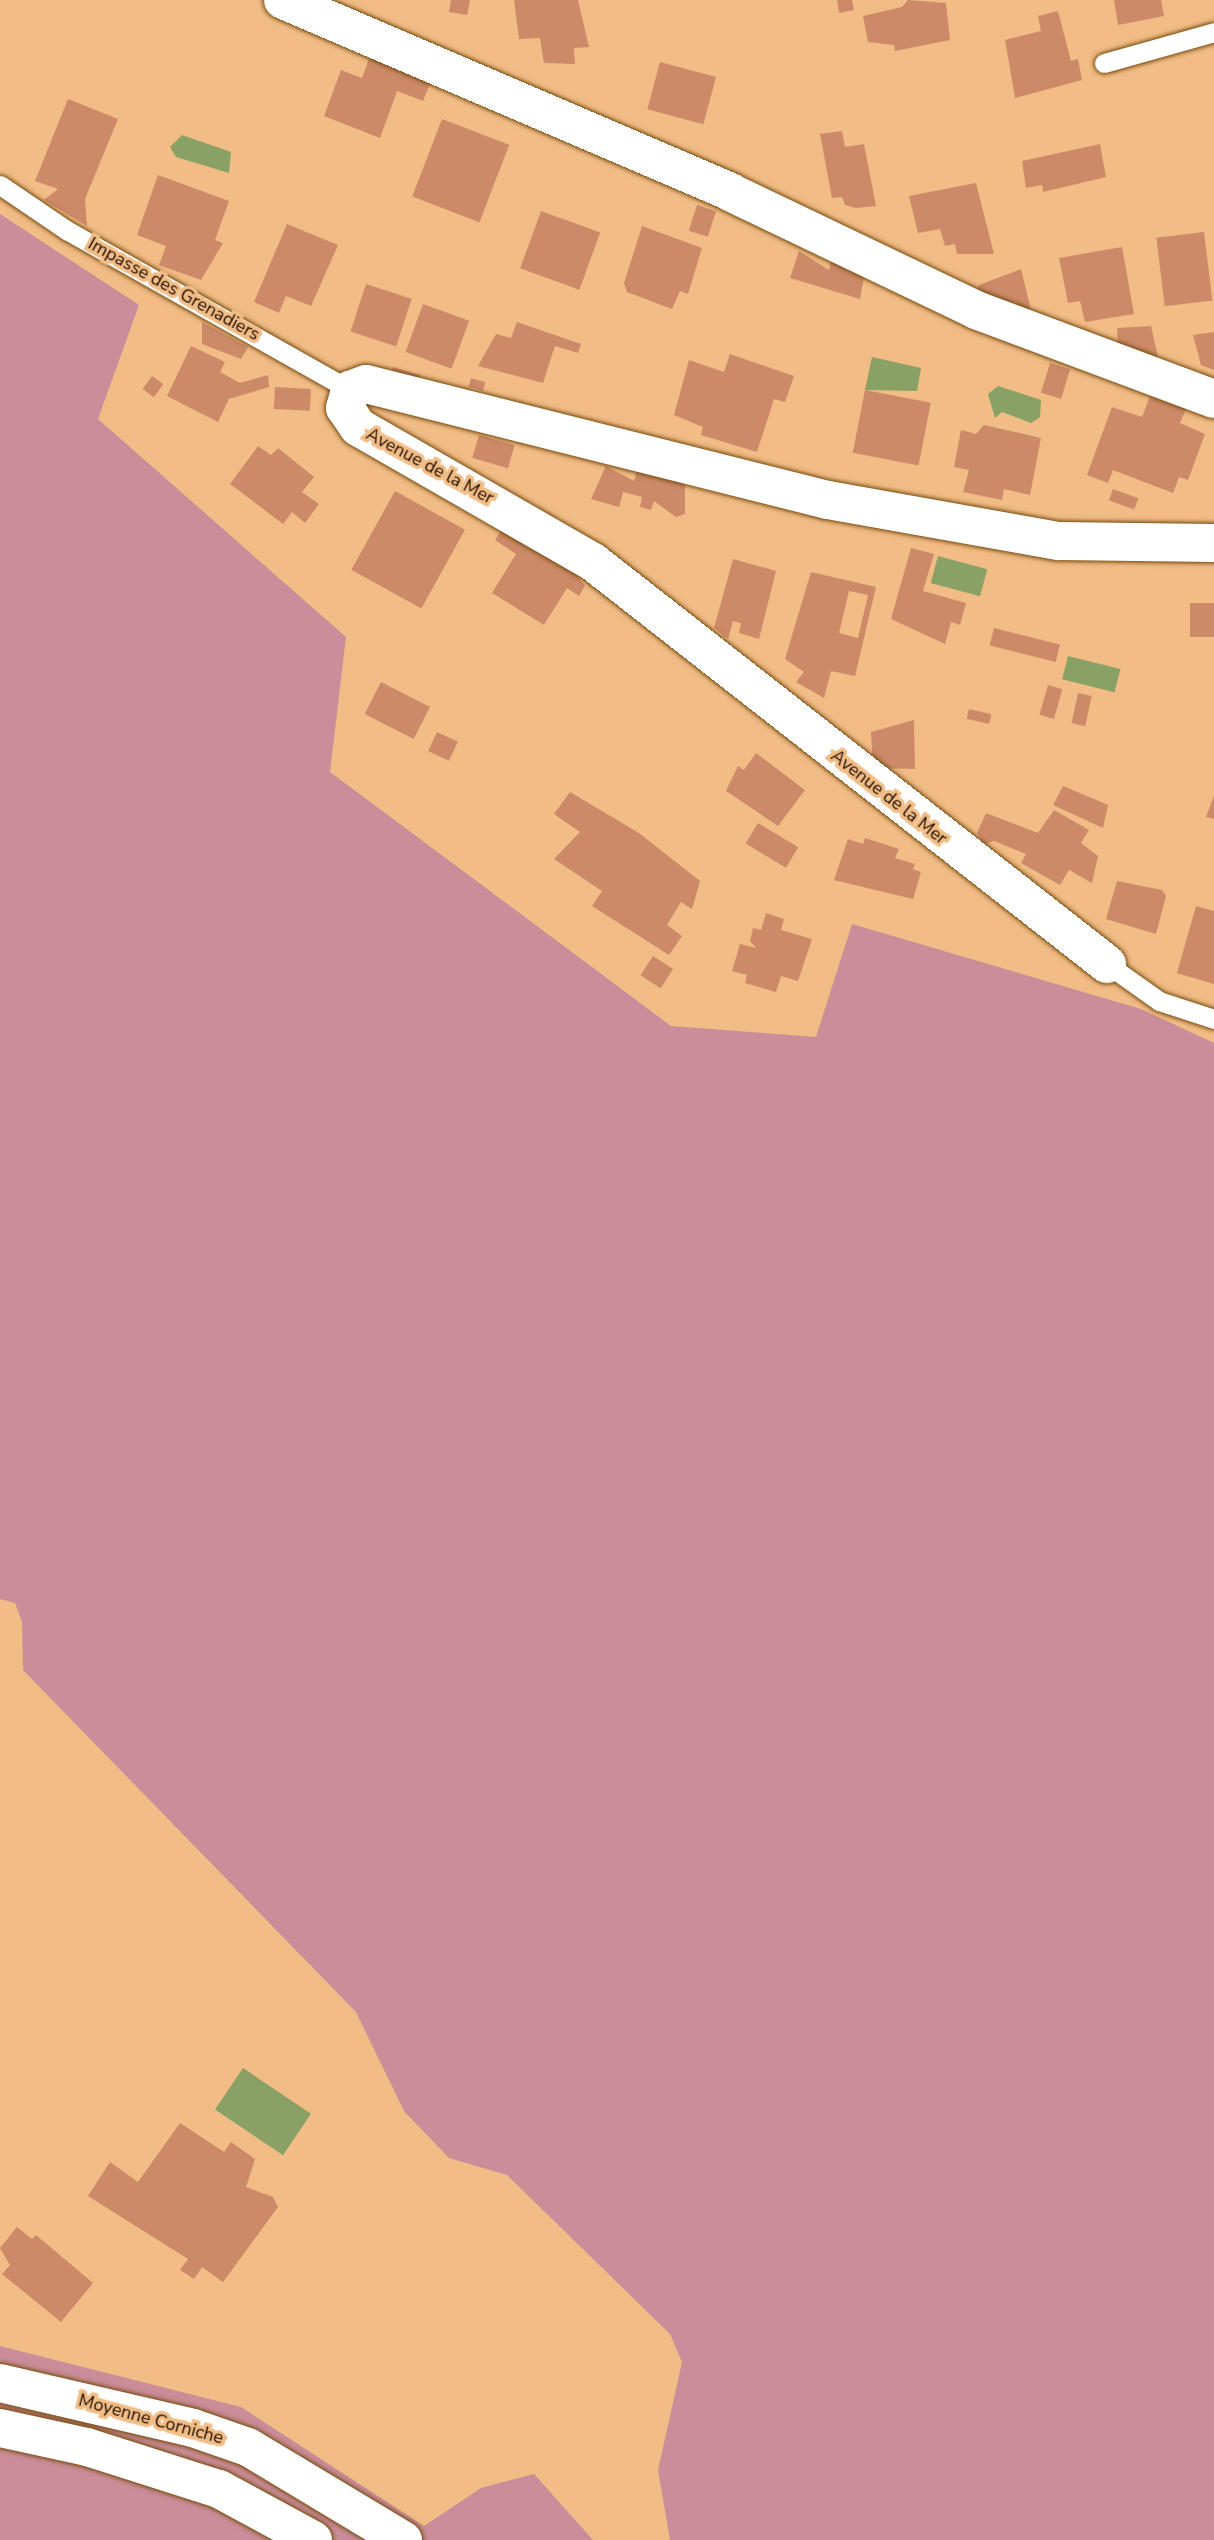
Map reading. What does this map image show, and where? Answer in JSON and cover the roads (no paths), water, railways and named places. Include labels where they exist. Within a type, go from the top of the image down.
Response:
[{"type":"street","points":[[283,0],[730,192],[976,310],[1214,399]]},
{"type":"street","points":[[350,390],[366,384],[828,500],[1018,534],[1059,541],[1214,543]]},
{"type":"street","name":"Avenue de la Mer","points":[[350,390],[345,408],[358,427],[593,562],[1107,964]]},
{"type":"street","name":"Moyenne Corniche","points":[[0,2383],[182,2425],[248,2447],[403,2540]]},
{"type":"street","points":[[0,2428],[87,2446],[219,2489],[313,2540]]},
{"type":"lane","points":[[1104,63],[1214,32]]},
{"type":"lane","name":"Impasse des Grenadiers","points":[[0,185],[68,231],[350,390]]},
{"type":"lane","name":"Avenue de la Mer","points":[[1107,964],[1159,1001],[1214,1019]]}]
